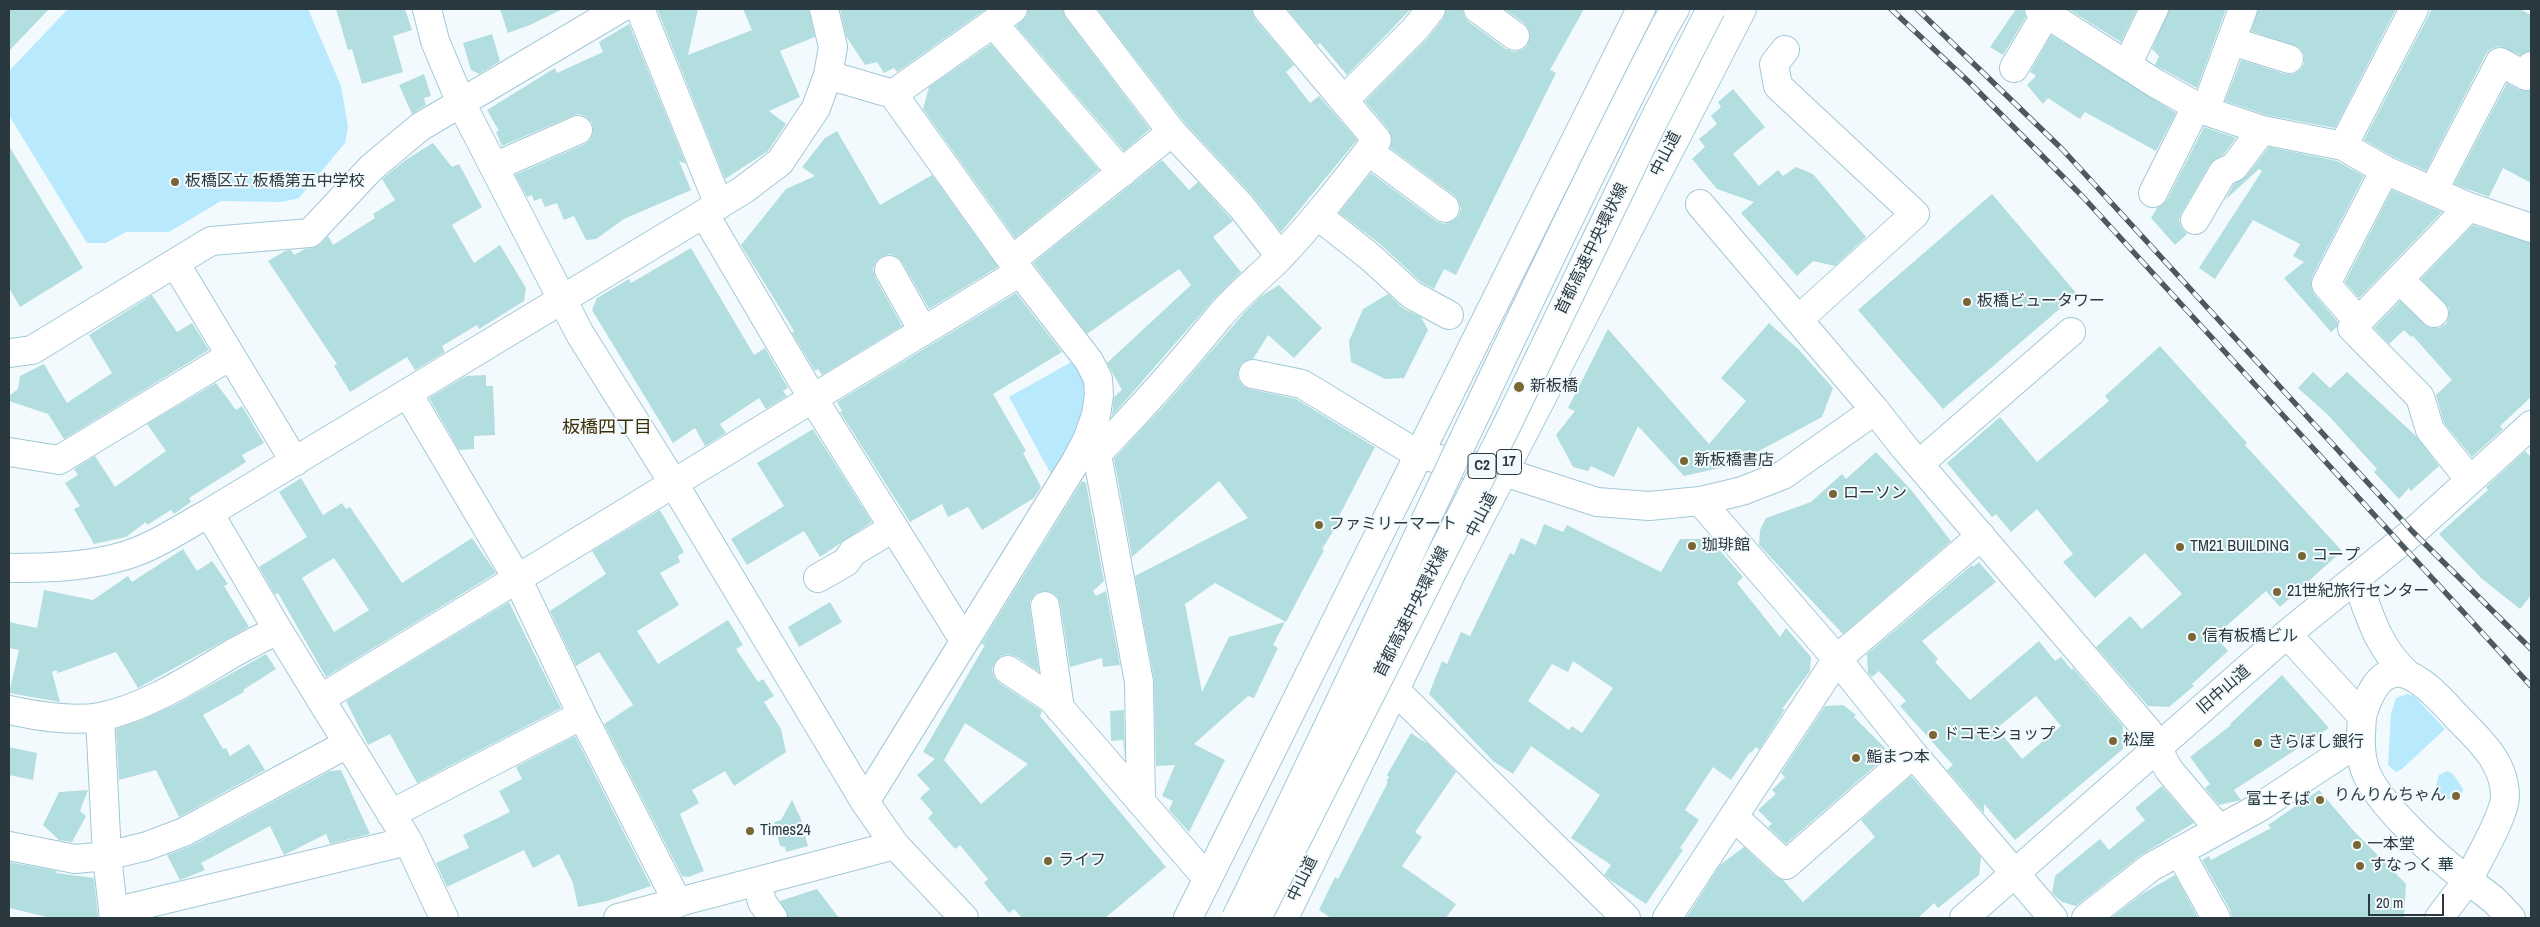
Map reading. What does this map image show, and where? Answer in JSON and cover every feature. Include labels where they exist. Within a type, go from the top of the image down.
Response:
[{"type":"main road","points":[[427,9],[435,41],[461,104],[580,334],[674,484],[865,802],[894,845],[964,918]]},
{"type":"main road","points":[[9,355],[32,350],[211,241],[310,233],[372,167],[420,127],[619,9]]},
{"type":"main road","points":[[640,9],[712,210],[812,397],[964,640]]},
{"type":"main road","points":[[9,568],[68,566],[129,555],[210,514],[712,210],[780,162],[816,108],[828,75],[833,47],[824,9]]},
{"type":"main road","points":[[1078,9],[1172,132],[1241,206],[1280,256]]},
{"type":"main road","points":[[865,802],[964,640],[1092,447],[1161,386],[1205,336],[1218,318],[1280,256],[1317,215],[1377,140],[1267,9]]},
{"type":"main road","points":[[1344,100],[1416,28],[1431,9]]},
{"type":"main road","points":[[1478,9],[1515,36]]},
{"type":"main road","points":[[1188,918],[1207,878],[1430,457],[1540,235],[1584,126],[1641,9]]},
{"type":"main road","points":[[1236,918],[1327,733],[1607,140],[1675,9]]},
{"type":"main road","name":"首都高速中央環状線","points":[[1251,918],[1507,416],[1704,9]]},
{"type":"main road","name":"首都高速中央環状線","points":[[1257,918],[1506,427],[1652,124],[1710,9]]},
{"type":"main road","name":"中山道","points":[[1284,918],[1504,472],[1742,9]]},
{"type":"main road","points":[[2127,65],[2154,9]]},
{"type":"main road","points":[[2203,110],[2209,100],[2243,9]]},
{"type":"main road","points":[[2342,146],[2414,9]]},
{"type":"main road","points":[[2014,68],[2045,10],[2127,65],[2203,110],[2262,130],[2342,146],[2385,170],[2469,207],[2531,228]]},
{"type":"main road","points":[[894,94],[1003,16],[1122,173]]},
{"type":"main road","points":[[2231,41],[2289,60]]},
{"type":"main road","points":[[1785,50],[1774,64],[1778,86],[1915,214],[1799,319]]},
{"type":"main road","points":[[2434,191],[2500,62],[2526,76],[2531,66]]},
{"type":"main road","points":[[828,75],[894,94],[1016,266],[1089,361],[1098,379],[1099,395],[1092,447],[1139,682],[1141,802]]},
{"type":"main road","points":[[2154,193],[2194,111],[2203,110]]},
{"type":"main road","points":[[494,167],[578,130]]},
{"type":"main road","points":[[2195,220],[2223,172],[2234,167],[2262,130]]},
{"type":"main road","points":[[320,699],[923,330],[1016,266],[1172,132]]},
{"type":"main road","points":[[1368,151],[1445,208]]},
{"type":"main road","points":[[2358,321],[2326,284],[2385,170]]},
{"type":"main road","points":[[1700,204],[1799,319],[1919,464],[2148,731],[2169,770],[2219,828]]},
{"type":"main road","points":[[2469,207],[2352,328],[2420,397],[2430,430],[2470,480]]},
{"type":"main road","points":[[1317,215],[1370,256],[1412,295],[1449,315]]},
{"type":"main road","points":[[175,263],[295,462]]},
{"type":"main road","points":[[889,270],[923,330]]},
{"type":"main road","points":[[2399,279],[2434,312]]},
{"type":"main road","points":[[1919,464],[2071,332]]},
{"type":"main road","points":[[9,452],[59,460],[230,356]]},
{"type":"main road","points":[[1253,374],[1302,384],[1430,457],[1504,472],[1597,502],[1649,506],[1700,502],[1742,492],[1783,475],[1875,410]]},
{"type":"main road","points":[[408,394],[517,578],[582,715],[678,903]]},
{"type":"main road","name":"旧中山道","points":[[1964,918],[2287,634],[2401,543],[2531,425]]},
{"type":"main road","points":[[1222,918],[1417,516],[1430,457]]},
{"type":"main road","points":[[1700,502],[1837,660],[1913,754],[2053,918]]},
{"type":"main road","points":[[210,514],[347,744],[408,841],[444,918]]},
{"type":"main road","points":[[818,578],[846,562],[853,552],[893,528]]},
{"type":"main road","points":[[1668,918],[1837,660],[1981,536]]},
{"type":"main road","points":[[2356,578],[2377,637],[2392,660],[2407,674]]},
{"type":"main road","points":[[1045,606],[1060,709]]},
{"type":"main road","points":[[9,710],[64,718],[100,717],[155,697],[188,681],[231,654],[278,630]]},
{"type":"main road","points":[[2287,634],[2361,729]]},
{"type":"main road","points":[[1008,670],[1052,700],[1207,878]]},
{"type":"main road","points":[[2440,918],[2468,880],[2502,813],[2505,800],[2504,784],[2500,767],[2488,751],[2432,689],[2420,679],[2407,674],[2393,674],[2381,680],[2368,697],[2361,729],[2366,771],[2379,795],[2440,860],[2468,880],[2494,900],[2511,918]]},
{"type":"main road","points":[[1395,690],[1626,918]]},
{"type":"main road","points":[[391,814],[582,715]]},
{"type":"main road","points":[[100,717],[107,856],[113,915],[408,841]]},
{"type":"main road","points":[[2086,918],[2151,867],[2260,807],[2361,729]]},
{"type":"main road","points":[[9,846],[75,859],[107,856],[147,846],[184,832],[347,744]]},
{"type":"main road","points":[[1734,817],[1786,864],[1913,754]]},
{"type":"main road","points":[[624,918],[894,845]]},
{"type":"main road","points":[[2179,851],[2216,918]]},
{"type":"main road","points":[[757,883],[762,902],[773,918]]},
{"type":"shaded area","name":"板橋区立 板橋第五中学校","points":[[68,9],[308,9],[341,86],[348,127],[345,143],[299,198],[282,202],[221,201],[169,232],[126,232],[106,243],[87,243],[10,117],[9,71]]},
{"type":"shaded area","points":[[1073,361],[1085,383],[1085,416],[1053,478],[1009,397]]},
{"type":"shaded area","points":[[2407,694],[2414,696],[2445,729],[2402,769],[2396,772],[2388,765],[2391,714],[2396,698]]},
{"type":"shaded area","points":[[2447,771],[2453,774],[2463,789],[2460,799],[2447,799],[2435,789],[2439,775]]},
{"type":"building","points":[[9,9],[49,9],[9,51]]},
{"type":"building","points":[[336,9],[405,9],[412,30],[393,36],[403,72],[362,84],[352,49],[348,50]]},
{"type":"building","points":[[500,9],[563,9],[508,33]]},
{"type":"building","points":[[657,9],[698,9],[688,55],[752,30],[743,9],[809,9],[815,37],[780,51],[800,97],[769,111],[786,124],[768,151],[725,179]]},
{"type":"building","points":[[840,9],[986,9],[897,72],[894,68],[884,73],[877,62],[865,65],[846,36]]},
{"type":"building","points":[[1028,9],[1063,9],[1066,18],[1150,129],[1124,151],[1016,26],[1027,16]]},
{"type":"building","points":[[1097,9],[1252,9],[1255,19],[1294,65],[1286,72],[1310,103],[1319,96],[1357,140],[1281,232],[1252,195],[1184,122]]},
{"type":"building","points":[[1287,9],[1411,9],[1347,75],[1320,43],[1317,45]]},
{"type":"building","points":[[1446,9],[1463,9],[1464,16],[1469,22],[1506,49],[1514,52],[1522,50],[1527,46],[1530,38],[1529,30],[1524,23],[1504,9],[1584,9],[1550,70],[1556,73],[1456,275],[1444,269],[1434,289],[1421,282],[1380,244],[1339,213],[1371,173],[1436,221],[1444,224],[1458,217],[1461,209],[1455,196],[1390,148],[1392,137],[1389,130],[1365,101],[1428,38],[1443,19]]},
{"type":"building","points":[[2016,9],[2023,9],[2026,17],[2003,55],[1990,47]]},
{"type":"building","points":[[2068,9],[2137,9],[2121,42]]},
{"type":"building","points":[[2169,9],[2226,9],[2197,88],[2155,65],[2159,56],[2152,49]]},
{"type":"building","points":[[2258,9],[2396,9],[2335,128],[2266,115],[2225,101],[2241,60],[2285,74],[2293,74],[2300,70],[2304,64],[2304,55],[2300,48],[2251,31]]},
{"type":"building","points":[[2432,9],[2520,9],[2531,15],[2531,51],[2520,55],[2499,46],[2491,49],[2486,54],[2426,171],[2392,156],[2364,140]]},
{"type":"building","points":[[629,24],[686,164],[679,161],[691,190],[624,219],[596,239],[586,240],[574,216],[564,220],[557,203],[545,207],[541,198],[534,201],[532,195],[527,197],[515,175],[585,144],[590,140],[593,132],[592,123],[587,117],[579,114],[502,146],[496,132],[499,131],[487,110],[555,68],[557,73],[603,52],[599,42]]},
{"type":"building","points":[[492,34],[500,61],[479,74],[471,70],[463,43]]},
{"type":"building","points":[[2051,35],[2176,113],[2156,151],[2085,112],[2080,119],[2048,98],[2043,104],[2027,85],[2036,76],[2030,72]]},
{"type":"building","points":[[991,44],[1099,170],[1015,238],[923,109],[929,87]]},
{"type":"building","points":[[424,74],[431,96],[424,98],[426,105],[412,114],[399,85]]},
{"type":"building","points":[[2507,83],[2519,90],[2531,90],[2531,183],[2503,168],[2489,197],[2454,184]]},
{"type":"building","points":[[1733,89],[1765,127],[1733,154],[1759,186],[1778,170],[1783,176],[1796,167],[1813,174],[1866,237],[1835,266],[1813,261],[1797,276],[1741,213],[1754,202],[1717,189],[1692,159],[1705,147],[1699,139],[1717,124],[1711,116],[1721,107],[1718,102]]},
{"type":"building","points":[[2204,127],[2236,138],[2224,154],[2210,164],[2182,212],[2179,219],[2181,227],[2187,234],[2175,245],[2151,218],[2157,208],[2167,200]]},
{"type":"building","points":[[837,131],[880,205],[932,175],[998,267],[929,309],[902,262],[890,254],[881,257],[873,269],[875,277],[902,326],[822,375],[818,369],[815,371],[792,333],[794,331],[741,245],[786,189],[815,176],[802,167],[825,138]]},
{"type":"building","points":[[433,143],[452,167],[459,164],[482,207],[452,225],[474,263],[500,245],[526,288],[524,301],[479,329],[477,325],[442,346],[445,352],[415,370],[407,357],[350,392],[334,366],[337,364],[268,261],[285,251],[291,250],[294,255],[305,249],[312,248],[321,244],[328,236],[333,245],[375,218],[373,214],[395,200],[382,179],[407,159]]},
{"type":"building","points":[[9,146],[83,268],[20,307],[9,288]]},
{"type":"building","points":[[2269,147],[2337,161],[2364,176],[2312,277],[2311,286],[2314,294],[2338,322],[2337,327],[2331,332],[2284,278],[2304,262],[2293,256],[2300,244],[2253,220],[2215,279],[2199,268],[2262,171],[2259,169],[2225,200],[2234,184],[2246,176]]},
{"type":"building","points":[[1162,160],[1189,190],[1198,182],[1233,221],[1213,237],[1241,272],[1213,300],[1112,416],[1114,397],[1122,390],[1107,363],[1191,285],[1179,269],[1087,334],[1033,263]]},
{"type":"building","points":[[2392,190],[2442,212],[2359,298],[2345,282]]},
{"type":"building","name":"板橋ビュータワー","points":[[1992,194],[2077,294],[1943,409],[1858,310]]},
{"type":"building","points":[[2473,225],[2531,243],[2531,397],[2500,426],[2503,429],[2472,457],[2444,423],[2436,395],[2452,380],[2413,336],[2411,337],[2404,330],[2389,344],[2374,328],[2400,301],[2430,328],[2439,328],[2446,324],[2449,308],[2421,279]]},
{"type":"building","points":[[691,248],[754,355],[765,348],[788,388],[783,391],[787,396],[766,409],[759,398],[720,424],[726,433],[705,446],[695,428],[673,443],[592,310],[597,298],[629,279],[631,283]]},
{"type":"building","points":[[1279,285],[1322,328],[1294,358],[1268,335],[1253,359],[1241,364],[1238,371],[1238,379],[1243,386],[1250,389],[1296,399],[1375,447],[1337,520],[1339,522],[1322,549],[1324,550],[1286,622],[1215,583],[1185,604],[1202,692],[1229,637],[1285,622],[1273,645],[1278,648],[1254,698],[1248,696],[1194,744],[1225,760],[1189,832],[1169,810],[1173,801],[1162,796],[1175,765],[1156,766],[1154,679],[1135,576],[1248,518],[1219,481],[1132,557],[1114,459],[1171,398],[1244,313],[1261,296]]},
{"type":"building","points":[[1016,293],[1062,352],[993,394],[1026,451],[1023,453],[1041,487],[1034,498],[982,530],[968,507],[948,517],[942,504],[910,522],[840,412],[842,411],[837,402]]},
{"type":"building","points":[[1388,294],[1404,309],[1421,317],[1428,330],[1404,378],[1385,379],[1351,362],[1349,341],[1363,309]]},
{"type":"building","points":[[152,295],[177,332],[192,323],[209,350],[64,439],[48,414],[9,401],[9,396],[18,389],[20,376],[44,364],[67,403],[112,373],[89,335]]},
{"type":"building","points":[[1769,323],[1799,350],[1833,388],[1822,417],[1733,465],[1684,476],[1638,426],[1614,477],[1591,466],[1588,471],[1573,467],[1556,435],[1575,411],[1568,408],[1608,329],[1709,444],[1746,401],[1721,378]]},
{"type":"building","points":[[2160,346],[2247,443],[2245,445],[2342,551],[2280,607],[2266,591],[2215,636],[2228,651],[2192,684],[2194,686],[2169,707],[2148,706],[2096,647],[2130,616],[2142,629],[2182,594],[2145,553],[2095,598],[2063,562],[2073,554],[2037,509],[2011,532],[1996,514],[1992,517],[1947,463],[2000,417],[2037,462],[2109,401],[2105,396]]},
{"type":"building","points":[[2313,372],[2330,388],[2347,372],[2417,437],[2439,466],[2411,491],[2409,488],[2399,499],[2374,472],[2377,469],[2328,415],[2298,388]]},
{"type":"building","points":[[486,375],[486,386],[493,386],[495,435],[474,436],[474,449],[459,450],[429,398],[466,376]]},
{"type":"building","points":[[216,383],[236,410],[242,406],[264,443],[242,455],[246,462],[189,498],[191,502],[174,514],[171,510],[147,525],[146,522],[126,537],[94,544],[74,509],[80,506],[65,483],[78,475],[74,469],[95,456],[115,487],[166,451],[147,424]]},
{"type":"building","points":[[813,429],[872,522],[820,557],[804,531],[747,565],[731,539],[784,506],[757,463]]},
{"type":"building","points":[[2525,451],[2531,457],[2531,595],[2520,609],[2481,578],[2439,534],[2488,490],[2486,487]]},
{"type":"building","points":[[1876,452],[1912,491],[1951,541],[1843,634],[1759,545],[1760,530],[1766,518],[1811,502],[1842,474],[1846,479]]},
{"type":"building","points":[[301,478],[323,515],[342,503],[346,509],[350,507],[402,583],[472,538],[496,573],[326,677],[278,593],[275,595],[259,567],[307,537],[279,492]],"holes":[[[334,558],[369,610],[334,632],[302,578]]]},
{"type":"building","points":[[1082,481],[1086,483],[1104,581],[1093,591],[1096,596],[1106,591],[1120,665],[1103,667],[1102,658],[1070,667],[1060,603],[1057,596],[1051,592],[1043,591],[1035,594],[1030,601],[1039,672],[1017,657],[1008,654],[1001,656],[995,662],[992,670],[994,677],[999,683],[1042,711],[1040,716],[1166,867],[1105,918],[1022,918],[1014,909],[1009,913],[984,883],[988,879],[960,845],[955,849],[928,818],[933,813],[920,798],[930,789],[917,775],[935,759],[923,752],[985,645],[981,644]],"holes":[[[965,723],[1028,764],[981,804],[944,760]]]},
{"type":"building","points":[[660,510],[684,552],[678,556],[680,562],[660,573],[679,605],[637,631],[658,664],[728,620],[743,645],[736,649],[758,682],[763,679],[774,696],[764,702],[781,729],[786,752],[734,786],[725,771],[692,790],[699,803],[680,814],[704,871],[688,877],[682,876],[604,724],[633,705],[599,652],[576,666],[550,611],[606,574],[592,551]]},
{"type":"building","points":[[1544,524],[1563,532],[1567,525],[1661,572],[1680,539],[1703,539],[1717,547],[1743,577],[1737,583],[1780,637],[1786,628],[1811,657],[1810,671],[1782,709],[1785,709],[1759,750],[1756,747],[1750,752],[1731,780],[1713,767],[1685,810],[1699,820],[1680,848],[1683,850],[1646,904],[1604,875],[1611,865],[1571,838],[1600,795],[1531,746],[1513,774],[1493,761],[1429,694],[1442,661],[1447,664],[1461,632],[1470,636],[1510,553],[1514,555],[1521,538],[1536,545]],"holes":[[[1573,661],[1613,688],[1582,733],[1572,726],[1569,730],[1528,701],[1552,664],[1568,672]]]},
{"type":"building","points":[[183,549],[197,571],[212,561],[228,584],[224,586],[249,627],[138,688],[116,652],[58,673],[56,670],[52,672],[60,702],[9,693],[19,650],[9,648],[9,622],[37,628],[44,590],[93,600],[128,576],[132,582]]},
{"type":"building","points":[[1979,562],[1996,582],[1922,641],[1938,659],[1935,662],[1970,700],[2039,641],[2055,661],[2061,657],[2072,670],[2073,668],[2123,726],[2123,749],[2015,840],[1984,804],[1984,813],[1947,770],[1953,765],[1900,706],[1906,701],[1879,671],[1872,677],[1868,673],[1867,654],[1972,565],[1973,567]],"holes":[[[2036,696],[2061,726],[2022,759],[1997,728]]]},
{"type":"building","points":[[509,602],[561,708],[417,783],[390,734],[368,745],[346,701]]},
{"type":"building","points":[[830,602],[842,622],[799,647],[788,627]]},
{"type":"building","points":[[266,654],[276,669],[243,690],[244,692],[203,715],[223,749],[226,748],[230,756],[249,744],[265,770],[179,817],[156,770],[119,780],[116,729],[140,721],[175,705]]},
{"type":"building","name":"きらぼし銀行","points":[[2282,675],[2329,728],[2234,790],[2241,800],[2219,805],[2205,788],[2210,784],[2190,757],[2231,725]]},
{"type":"building","points":[[1843,705],[1856,715],[1854,717],[1890,753],[1786,844],[1768,827],[1772,824],[1758,810],[1776,794],[1772,790],[1785,777],[1781,773],[1825,706]]},
{"type":"building","points":[[1124,710],[1125,759],[1123,740],[1111,741],[1110,711]]},
{"type":"building","points":[[1411,733],[1428,744],[1456,772],[1415,832],[1422,837],[1402,866],[1456,904],[1446,918],[1331,918],[1319,910],[1335,877],[1338,879],[1388,782],[1386,781],[1389,777],[1387,775]]},
{"type":"building","points":[[575,736],[651,886],[607,901],[578,907],[573,883],[559,854],[533,868],[524,850],[447,887],[436,863],[469,848],[463,835],[510,812],[499,791],[522,779],[516,767]]},
{"type":"building","points":[[9,747],[37,753],[33,780],[9,775]]},
{"type":"building","points":[[341,770],[370,834],[330,844],[326,834],[284,855],[270,826],[201,863],[205,870],[180,880],[167,855],[191,846],[330,771]]},
{"type":"building","points":[[1911,776],[1981,857],[1979,875],[1938,908],[1934,903],[1918,918],[1686,918],[1720,865],[1744,847],[1775,876],[1783,880],[1803,902],[1875,837],[1861,820]]},
{"type":"building","points":[[2162,786],[2194,823],[2141,855],[2076,906],[2062,902],[2052,893],[2055,876],[2100,839],[2109,850],[2145,820],[2135,808]]},
{"type":"building","points":[[88,790],[80,811],[86,816],[72,842],[59,840],[43,825],[59,792]]},
{"type":"building","points":[[2319,790],[2353,830],[2406,884],[2404,918],[2232,918],[2230,910],[2202,860],[2209,856],[2211,860],[2271,828],[2268,825]]},
{"type":"building","points":[[792,800],[801,819],[808,846],[786,852],[785,847],[780,846],[774,822],[781,820]]},
{"type":"building","points":[[9,862],[57,871],[56,873],[94,878],[98,918],[51,918],[9,908]]},
{"type":"building","points":[[2175,875],[2198,918],[2111,918],[2142,894]]},
{"type":"building","points":[[817,889],[839,918],[788,918],[780,901]]},
{"type":"railway","points":[[1891,9],[1969,82],[2083,197],[2531,686]]},
{"type":"railway","points":[[1917,9],[2062,149],[2413,532],[2531,649]]},
{"type":"place","name":"板橋区立 板橋第五中学校","points":[[175,182]]},
{"type":"place","name":"板橋ビュータワー","points":[[1967,302]]},
{"type":"place","name":"新板橋","points":[[1519,387]]},
{"type":"place","name":"新板橋書店","points":[[1684,461]]},
{"type":"place","name":"ローソン","points":[[1833,494]]},
{"type":"place","name":"ファミリーマート","points":[[1319,525]]},
{"type":"place","name":"珈琲館","points":[[1692,546]]},
{"type":"place","name":"TM21 BUILDING","points":[[2180,547]]},
{"type":"place","name":"コープ","points":[[2302,556]]},
{"type":"place","name":"21世紀旅行センター","points":[[2277,592]]},
{"type":"place","name":"信有板橋ビル","points":[[2192,637]]},
{"type":"place","name":"ドコモショップ","points":[[1933,735]]},
{"type":"place","name":"松屋","points":[[2113,741]]},
{"type":"place","name":"きらぼし銀行","points":[[2258,743]]},
{"type":"place","name":"鮨まつ本","points":[[1856,758]]},
{"type":"place","name":"りんりんちゃん","points":[[2456,796]]},
{"type":"place","name":"富士そば","points":[[2320,800]]},
{"type":"place","name":"Times24","points":[[750,831]]},
{"type":"place","name":"一本堂","points":[[2357,845]]},
{"type":"place","name":"ライフ","points":[[1048,861]]},
{"type":"place","name":"すなっく 華","points":[[2360,866]]},
{"type":"district","name":"板橋四丁目","points":[[607,428]]}]
